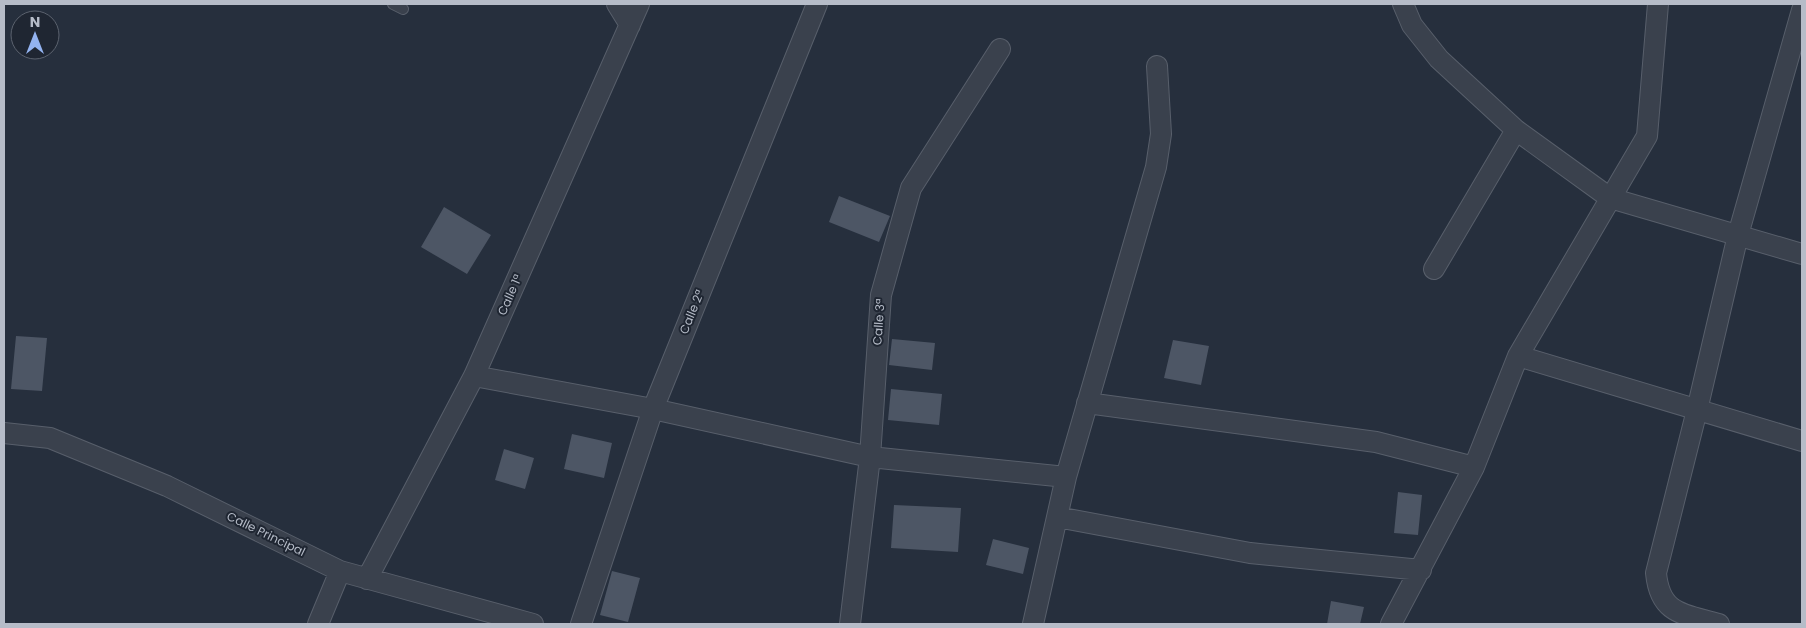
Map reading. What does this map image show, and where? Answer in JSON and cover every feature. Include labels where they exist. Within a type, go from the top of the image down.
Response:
[{"type":"street","points":[[617,4],[630,25]]},
{"type":"street","name":"Calle 1ª","points":[[367,579],[474,376],[639,4]]},
{"type":"street","name":"Calle 2ª","points":[[581,624],[653,409],[817,4]]},
{"type":"street","points":[[1403,4],[1412,26],[1438,59],[1516,130],[1610,198],[1802,254]]},
{"type":"street","points":[[1391,624],[1474,466],[1518,356],[1647,136],[1658,4]]},
{"type":"street","points":[[1719,624],[1674,610],[1663,602],[1658,588],[1656,573],[1738,235],[1795,69],[1802,10]]},
{"type":"street","name":"Calle 3ª","points":[[850,624],[870,458],[881,295],[911,188],[1000,49]]},
{"type":"street","points":[[1033,624],[1066,477],[1156,167],[1161,134],[1157,66]]},
{"type":"street","points":[[1434,269],[1516,130]]},
{"type":"street","points":[[1518,356],[1802,441]]},
{"type":"street","points":[[474,376],[653,409],[870,458],[1066,477]]},
{"type":"street","points":[[1087,403],[1376,442],[1474,466]]},
{"type":"street","name":"Calle Principal","points":[[4,433],[50,438],[167,486],[340,571],[533,624]]},
{"type":"street","points":[[1057,518],[1250,553],[1421,570]]},
{"type":"street","points":[[318,624],[340,571]]},
{"type":"lane","points":[[393,4],[403,9]]},
{"type":"building","points":[[839,196],[890,216],[879,242],[829,222]]},
{"type":"building","points":[[444,207],[491,235],[467,274],[421,247]]},
{"type":"building","points":[[16,336],[47,338],[42,391],[11,389]]},
{"type":"building","points":[[892,339],[935,343],[932,370],[889,365]]},
{"type":"building","points":[[1173,340],[1209,346],[1201,385],[1164,378]]},
{"type":"building","points":[[891,389],[942,394],[939,425],[888,420]]},
{"type":"building","points":[[572,434],[612,443],[604,478],[564,469]]},
{"type":"building","points":[[504,449],[534,458],[525,489],[495,480]]},
{"type":"building","points":[[1398,492],[1422,495],[1418,535],[1394,533]]},
{"type":"building","points":[[894,505],[961,508],[958,552],[891,548]]},
{"type":"building","points":[[993,539],[1029,548],[1023,574],[986,565]]},
{"type":"building","points":[[612,571],[640,578],[628,622],[600,615]]},
{"type":"building","points":[[1331,601],[1364,607],[1360,624],[1327,624]]}]
